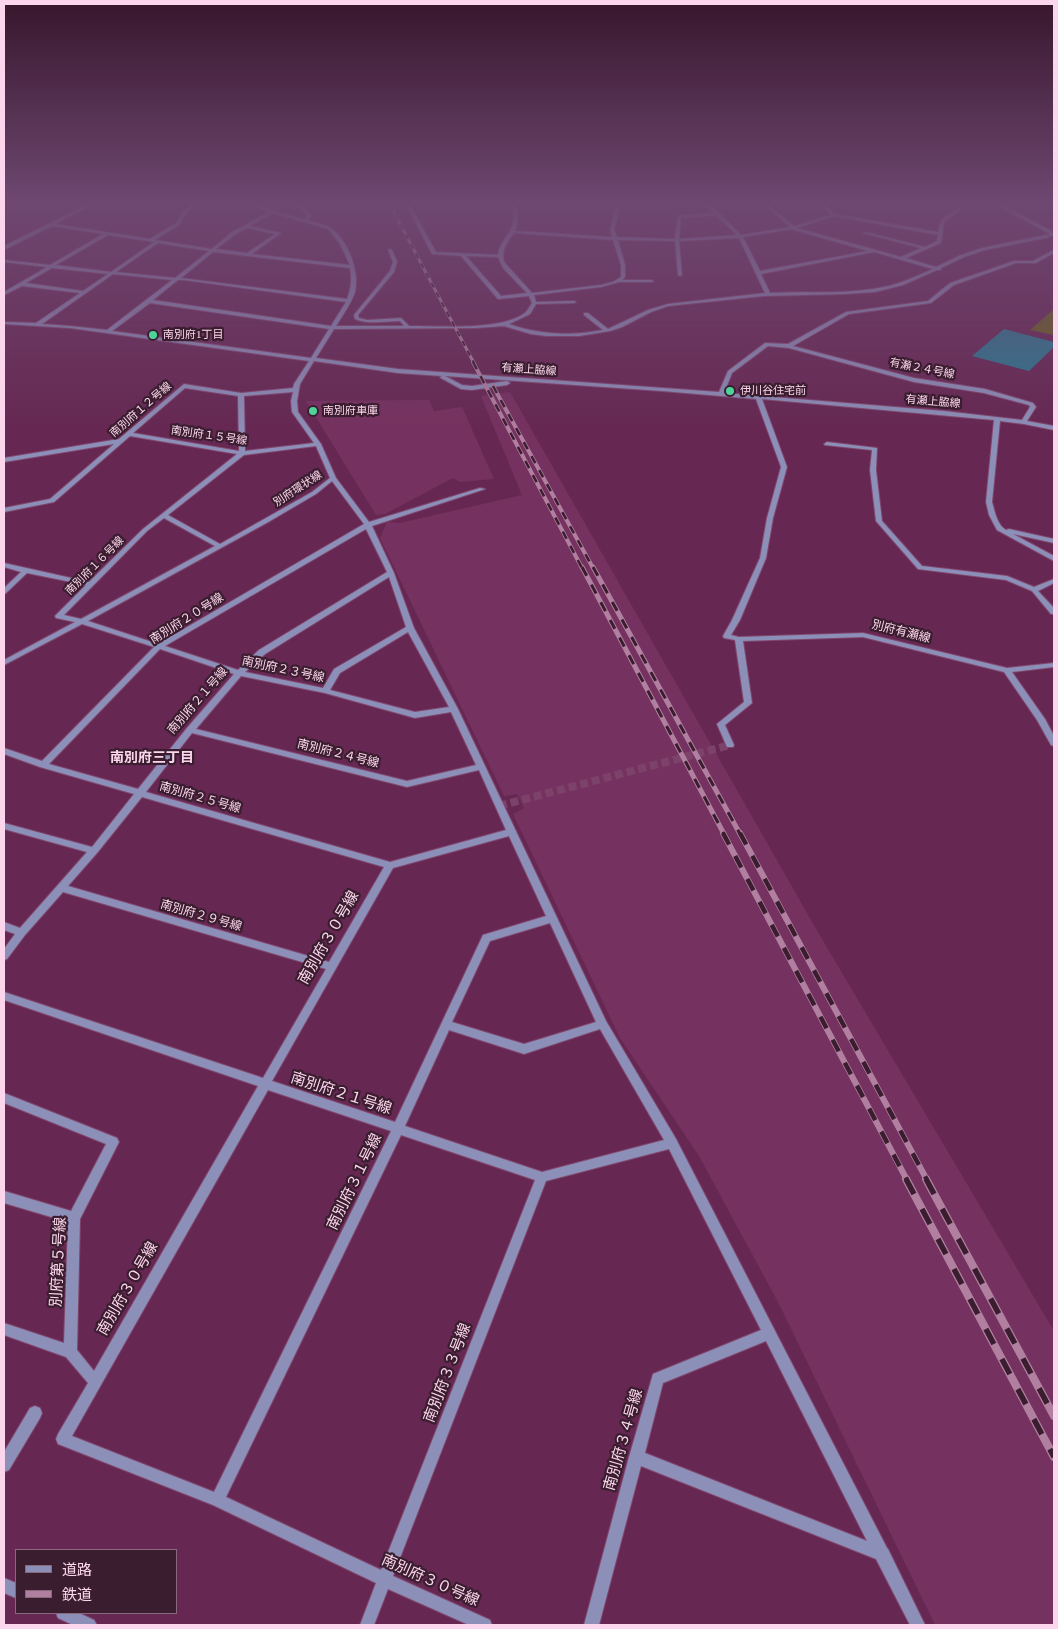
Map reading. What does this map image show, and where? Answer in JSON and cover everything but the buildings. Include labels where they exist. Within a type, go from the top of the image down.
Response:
[{"type":"street","points":[[4,294],[25,281]]},
{"type":"street","points":[[38,324],[100,281]]},
{"type":"street","points":[[108,332],[174,281]]},
{"type":"street","points":[[192,281],[349,301]]},
{"type":"street","points":[[219,546],[164,515],[242,453],[241,395],[295,390],[349,301],[354,290],[355,281]]},
{"type":"street","points":[[384,281],[356,315],[358,319],[367,321],[401,319],[407,326]]},
{"type":"street","points":[[485,281],[500,298],[601,286],[617,281]]},
{"type":"street","points":[[149,301],[331,328],[475,326],[505,324],[528,313],[534,303],[533,294],[520,281]]},
{"type":"street","points":[[762,281],[768,294]]},
{"type":"street","points":[[505,324],[547,334],[567,335],[619,327],[647,311],[669,305],[768,294],[852,293],[870,291],[911,281]]},
{"type":"street","points":[[721,394],[730,372],[767,344],[789,346],[848,312],[930,302],[952,284],[961,281]]},
{"type":"street","points":[[20,284],[84,292]]},
{"type":"street","points":[[534,303],[574,302]]},
{"type":"street","points":[[586,314],[607,330]]},
{"type":"street","name":"有瀬上脇線","points":[[4,323],[38,324],[108,332],[398,372],[721,394],[997,419],[1054,428]]},
{"type":"street","name":"有瀬２４号線","points":[[789,346],[914,380],[985,391],[1031,404],[1033,407],[1024,422]]},
{"type":"street","points":[[439,374],[461,387],[472,388],[527,380]]},
{"type":"street","name":"南別府１２号線","points":[[4,510],[52,501],[184,386],[241,395]]},
{"type":"street","name":"別府環状線","points":[[4,663],[314,493],[333,478],[318,444],[295,412],[295,390]]},
{"type":"street","points":[[730,745],[721,724],[748,704],[739,639],[727,636],[763,558],[770,518],[784,467],[759,398]]},
{"type":"street","points":[[997,419],[989,502],[992,515],[999,529],[1054,559]]},
{"type":"street","name":"南別府１５号線","points":[[128,434],[242,453],[318,444]]},
{"type":"street","points":[[4,460],[121,440]]},
{"type":"street","points":[[827,444],[875,449],[873,470],[879,521],[920,568],[1007,578],[1034,590],[1054,612]]},
{"type":"street","points":[[333,478],[368,524],[390,573],[410,628],[454,709],[602,1024],[672,1143],[918,1625]]},
{"type":"street","name":"南別府２０号線","points":[[43,765],[158,648],[368,524],[482,489]]},
{"type":"street","name":"南別府１６号線","points":[[82,621],[59,616],[145,530],[164,515]]},
{"type":"street","points":[[999,529],[1054,541]]},
{"type":"street","points":[[4,565],[91,584]]},
{"type":"street","points":[[4,592],[26,571]]},
{"type":"street","name":"南別府２１号線","points":[[4,956],[22,932],[94,851],[190,730],[239,673],[262,652],[390,573]]},
{"type":"street","points":[[1034,590],[1054,581]]},
{"type":"street","name":"南別府２３号線","points":[[82,621],[158,648],[239,673],[326,691],[415,715],[454,709]]},
{"type":"street","points":[[326,691],[338,672],[410,628]]},
{"type":"street","name":"別府有瀬線","points":[[739,639],[863,635],[1007,670],[1054,665]]},
{"type":"street","points":[[1007,670],[1041,719],[1054,743]]},
{"type":"street","name":"南別府２４号線","points":[[190,730],[407,784],[481,768]]},
{"type":"street","name":"南別府２５号線","points":[[6,755],[390,865]]},
{"type":"street","points":[[4,826],[94,851]]},
{"type":"street","points":[[390,865],[511,832]]},
{"type":"street","name":"南別府３０号線","points":[[390,865],[63,1439],[217,1500],[485,1625]]},
{"type":"street","name":"南別府２９号線","points":[[63,888],[332,967]]},
{"type":"street","name":"南別府３１号線","points":[[217,1500],[398,1128],[486,938],[552,918]]},
{"type":"street","points":[[4,926],[22,932]]},
{"type":"street","name":"南別府２１号線","points":[[4,996],[542,1177]]},
{"type":"street","points":[[446,1025],[524,1049],[602,1024]]},
{"type":"street","name":"別府第５号線","points":[[4,1098],[114,1142],[74,1218],[70,1352]]},
{"type":"street","points":[[542,1177],[672,1143]]},
{"type":"street","name":"南別府３３号線","points":[[385,1580],[542,1177]]},
{"type":"street","points":[[4,1197],[74,1218]]},
{"type":"street","points":[[4,1329],[70,1352],[95,1382]]},
{"type":"street","name":"南別府３４号線","points":[[591,1625],[658,1379],[769,1333]]},
{"type":"street","points":[[4,1465],[35,1413]]},
{"type":"street","points":[[636,1457],[882,1554]]},
{"type":"street","points":[[367,1625],[385,1580]]},
{"type":"street","points":[[65,1614],[89,1625]]},
{"type":"shaded area","points":[[1054,309],[1054,335],[1030,330]]},
{"type":"shaded area","points":[[510,392],[819,934],[1054,1331],[1054,1625],[935,1625],[778,1302],[699,1156],[620,1038],[513,814],[524,808],[517,794],[504,796],[380,538],[387,522],[400,523],[522,495],[481,396]]},
{"type":"shaded area","points":[[429,400],[434,411],[462,407],[494,479],[460,482],[453,478],[385,514],[376,515],[306,401]]},
{"type":"water","points":[[1004,329],[1054,342],[1054,347],[1029,371],[972,356]]},
{"type":"tunnel","points":[[499,806],[730,745]]},
{"type":"railway","points":[[430,281],[474,363]]},
{"type":"railway","points":[[473,362],[582,568]]},
{"type":"railway","points":[[493,386],[593,568]]},
{"type":"railway","points":[[582,567],[724,834]]},
{"type":"railway","points":[[593,567],[740,834]]},
{"type":"railway","points":[[723,833],[907,1180]]},
{"type":"railway","points":[[740,833],[927,1180]]},
{"type":"railway","points":[[906,1179],[1054,1457]]},
{"type":"railway","points":[[926,1179],[1054,1416]]},
{"type":"place","name":"南別府1丁目","points":[[153,335]]},
{"type":"place","name":"伊川谷住宅前","points":[[730,391]]},
{"type":"place","name":"南別府車庫","points":[[313,411]]},
{"type":"district","name":"南別府三丁目","points":[[152,758]]}]
